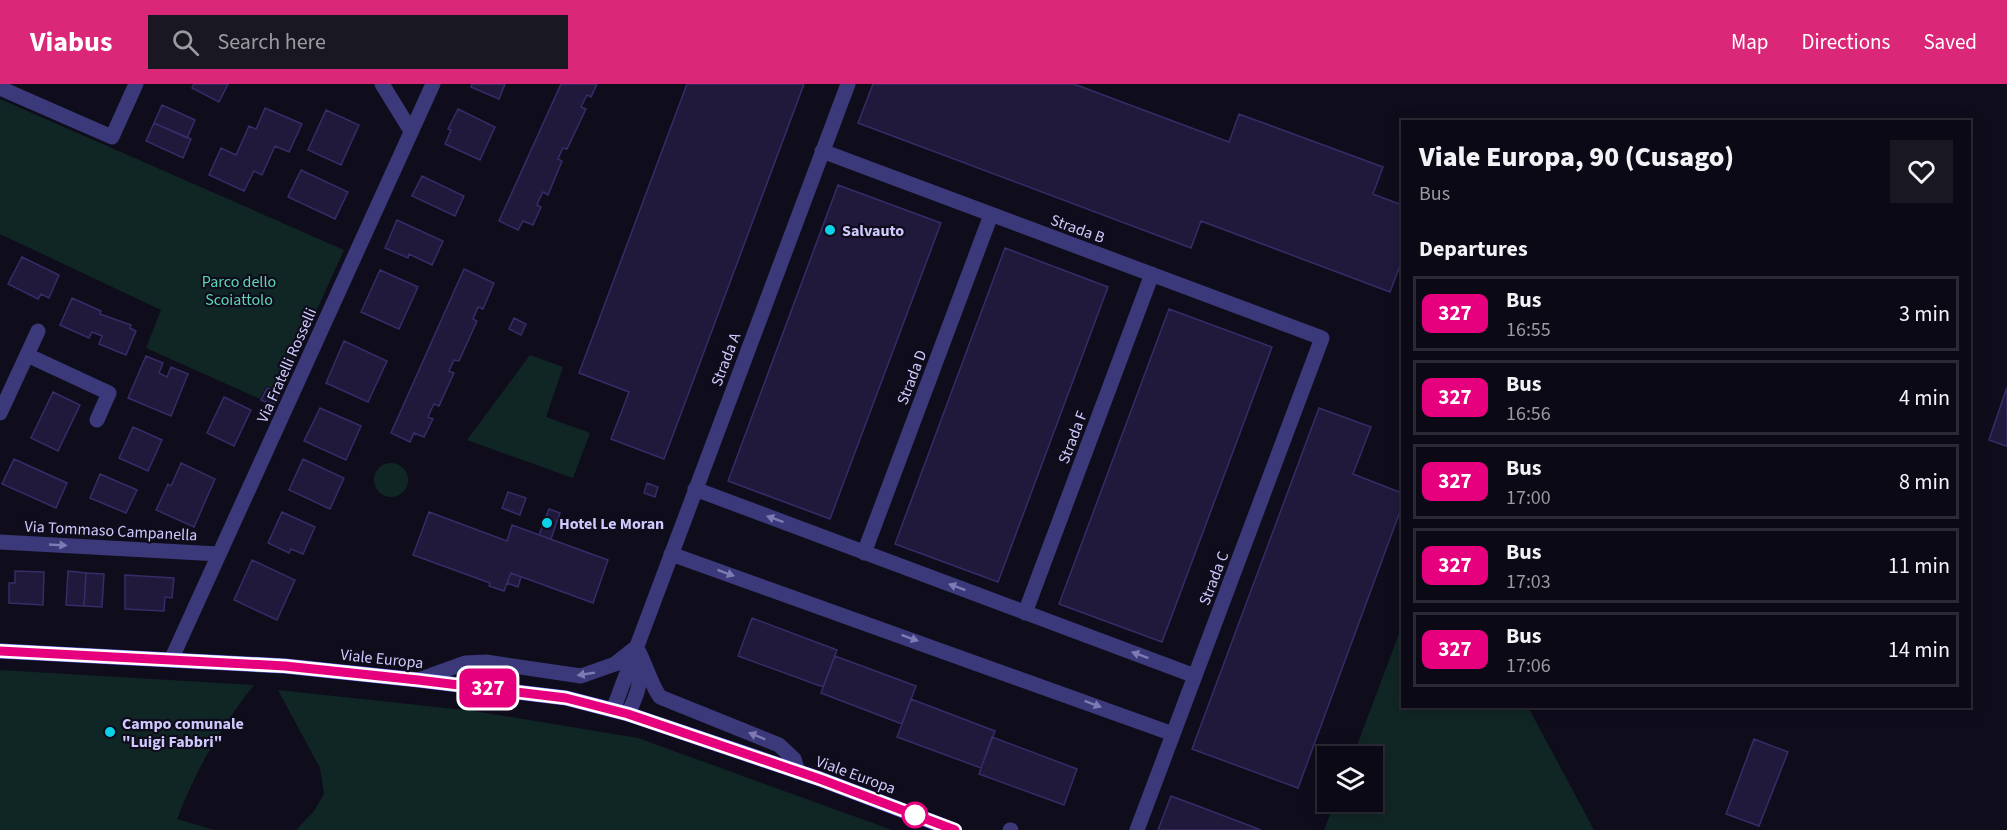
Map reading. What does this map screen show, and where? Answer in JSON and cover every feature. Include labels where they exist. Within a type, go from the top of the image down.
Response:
[{"type":"main road","name":"Viale Europa","points":[[0,651],[285,666],[566,698],[620,712],[798,772],[954,830]]},
{"type":"street","points":[[0,88],[112,137],[136,84]]},
{"type":"street","points":[[382,84],[411,131]]},
{"type":"street","name":"Via Fratelli Rosselli","points":[[171,660],[433,84]]},
{"type":"street","name":"Strada A","points":[[620,712],[636,646],[848,84]]},
{"type":"street","name":"Strada B","points":[[822,151],[1322,338]]},
{"type":"street","name":"Strada D","points":[[864,553],[991,214]]},
{"type":"street","name":"Strada F","points":[[1025,612],[1152,274]]},
{"type":"street","points":[[0,413],[4,391],[27,355],[38,331]]},
{"type":"street","name":"Strada C","points":[[1137,830],[1322,338]]},
{"type":"street","points":[[27,355],[108,393],[97,420]]},
{"type":"street","points":[[695,489],[1195,676]]},
{"type":"street","name":"Via Tommaso Campanella","points":[[0,542],[219,554]]},
{"type":"street","points":[[671,554],[1173,734]]},
{"type":"street","points":[[418,680],[465,663],[486,662],[581,676],[615,664],[636,646],[652,685],[660,697],[779,745],[794,759],[798,772]]},
{"type":"green space","name":"Parco dello Scoiattolo","points":[[0,99],[344,250],[280,391],[266,386],[260,399],[146,348],[161,310],[0,234]]},
{"type":"green space","points":[[530,355],[563,367],[546,417],[590,433],[573,478],[467,440]]},
{"type":"green space","points":[[391,463],[403,468],[408,480],[403,492],[391,497],[379,492],[374,480],[379,468]]},
{"type":"green space","points":[[1401,629],[1401,708],[1529,708],[1594,830],[1324,830],[1331,812],[1383,812],[1383,746],[1357,746]]},
{"type":"green space","name":"Campo comunale \"Luigi Fabbri\"","points":[[0,670],[254,685],[210,749],[177,819],[214,830],[0,830]]},
{"type":"green space","points":[[278,690],[474,711],[638,738],[892,830],[296,830],[314,811],[324,794],[320,768]]},
{"type":"building","points":[[194,84],[228,84],[219,102],[192,88]]},
{"type":"building","points":[[472,84],[505,84],[499,99],[471,87]]},
{"type":"building","points":[[561,84],[597,84],[591,97],[587,95],[581,107],[586,109],[567,149],[563,148],[561,152],[558,159],[562,161],[548,195],[543,192],[539,200],[537,205],[541,207],[533,225],[523,221],[518,230],[499,221]]},
{"type":"building","points":[[687,84],[804,84],[664,459],[611,439],[629,392],[579,373]]},
{"type":"building","points":[[873,84],[1074,84],[1229,142],[1239,114],[1383,167],[1373,194],[1401,205],[1401,263],[1390,292],[1201,221],[1191,248],[858,123]]},
{"type":"building","points":[[162,105],[195,120],[187,138],[154,123]]},
{"type":"building","points":[[265,108],[302,124],[289,152],[275,146],[262,175],[254,171],[244,191],[209,175],[221,148],[236,155],[249,126],[256,129]]},
{"type":"building","points":[[458,109],[495,127],[480,160],[445,144],[451,130],[448,129]]},
{"type":"building","points":[[326,110],[359,125],[341,165],[308,150]]},
{"type":"building","points":[[154,123],[191,139],[183,158],[146,141]]},
{"type":"building","points":[[301,170],[348,192],[335,219],[288,197]]},
{"type":"building","points":[[422,176],[464,196],[455,216],[412,196]]},
{"type":"building","points":[[838,185],[941,223],[830,519],[728,481]]},
{"type":"building","points":[[397,220],[443,241],[432,265],[409,254],[408,258],[385,248]]},
{"type":"building","points":[[1005,248],[1108,287],[998,582],[895,544]]},
{"type":"building","points":[[22,257],[59,275],[49,298],[41,294],[38,299],[8,284]]},
{"type":"building","points":[[464,269],[494,283],[483,309],[478,307],[473,319],[477,321],[459,361],[454,360],[449,371],[454,373],[439,406],[434,404],[431,410],[428,417],[433,419],[424,437],[414,433],[410,442],[391,433]]},
{"type":"building","points":[[380,270],[418,287],[399,329],[361,312]]},
{"type":"building","points":[[72,298],[101,311],[100,314],[131,325],[130,328],[136,331],[126,355],[99,344],[102,336],[92,332],[89,338],[60,325]]},
{"type":"building","points":[[1169,309],[1272,347],[1162,642],[1059,604]]},
{"type":"building","points":[[514,318],[526,324],[521,335],[509,329]]},
{"type":"building","points":[[344,341],[387,361],[368,402],[326,383]]},
{"type":"building","points":[[146,356],[163,363],[159,373],[167,377],[171,367],[188,374],[171,416],[128,398]]},
{"type":"building","points":[[2007,387],[2007,443],[2006,446],[1989,440]]},
{"type":"building","points":[[267,388],[279,393],[273,406],[261,400]]},
{"type":"building","points":[[53,392],[80,405],[58,451],[31,438]]},
{"type":"building","points":[[224,397],[251,410],[234,446],[207,433]]},
{"type":"building","points":[[320,408],[361,426],[346,460],[304,441]]},
{"type":"building","points":[[1319,408],[1371,427],[1353,474],[1401,493],[1401,509],[1298,788],[1192,749]]},
{"type":"building","points":[[133,427],[162,440],[148,471],[119,458]]},
{"type":"building","points":[[14,459],[67,483],[56,508],[2,484]]},
{"type":"building","points":[[303,459],[344,478],[330,509],[289,490]]},
{"type":"building","points":[[181,463],[215,479],[194,527],[156,510],[168,484],[171,486]]},
{"type":"building","points":[[100,474],[137,490],[126,513],[90,498]]},
{"type":"building","points":[[647,483],[658,487],[655,497],[644,493]]},
{"type":"building","points":[[508,492],[526,498],[520,515],[502,508]]},
{"type":"building","points":[[549,509],[560,513],[551,539],[539,535]]},
{"type":"building","points":[[282,512],[315,527],[303,554],[291,549],[289,553],[268,543]]},
{"type":"building","points":[[429,512],[507,541],[512,525],[608,560],[593,603],[511,573],[504,591],[489,586],[490,583],[413,555]]},
{"type":"building","points":[[252,560],[295,580],[277,620],[234,600]]},
{"type":"building","points":[[15,571],[44,572],[43,605],[9,603],[9,583],[15,583]]},
{"type":"building","points":[[68,571],[86,573],[84,606],[66,605]]},
{"type":"building","points":[[86,573],[104,574],[102,607],[84,606]]},
{"type":"building","points":[[511,573],[521,577],[518,587],[507,583]]},
{"type":"building","points":[[125,575],[174,578],[172,598],[165,597],[164,611],[125,609]]},
{"type":"building","points":[[752,618],[837,650],[823,687],[738,656]]},
{"type":"building","points":[[835,656],[916,686],[902,724],[821,693]]},
{"type":"building","points":[[911,699],[995,731],[981,768],[897,737]]},
{"type":"building","points":[[992,737],[1077,769],[1064,805],[979,774]]},
{"type":"building","points":[[1754,739],[1788,752],[1759,826],[1726,814]]},
{"type":"building","points":[[1171,796],[1198,806],[1261,830],[1158,830]]},
{"type":"bus line","name":"327","points":[[0,651],[285,666],[566,698],[628,714],[820,779],[955,830]]},
{"type":"place","name":"Salvauto","points":[[830,230]]},
{"type":"place","name":"Hotel Le Moran","points":[[547,523]]},
{"type":"place","name":"Campo comunale \"Luigi Fabbri\"","points":[[110,732]]}]
